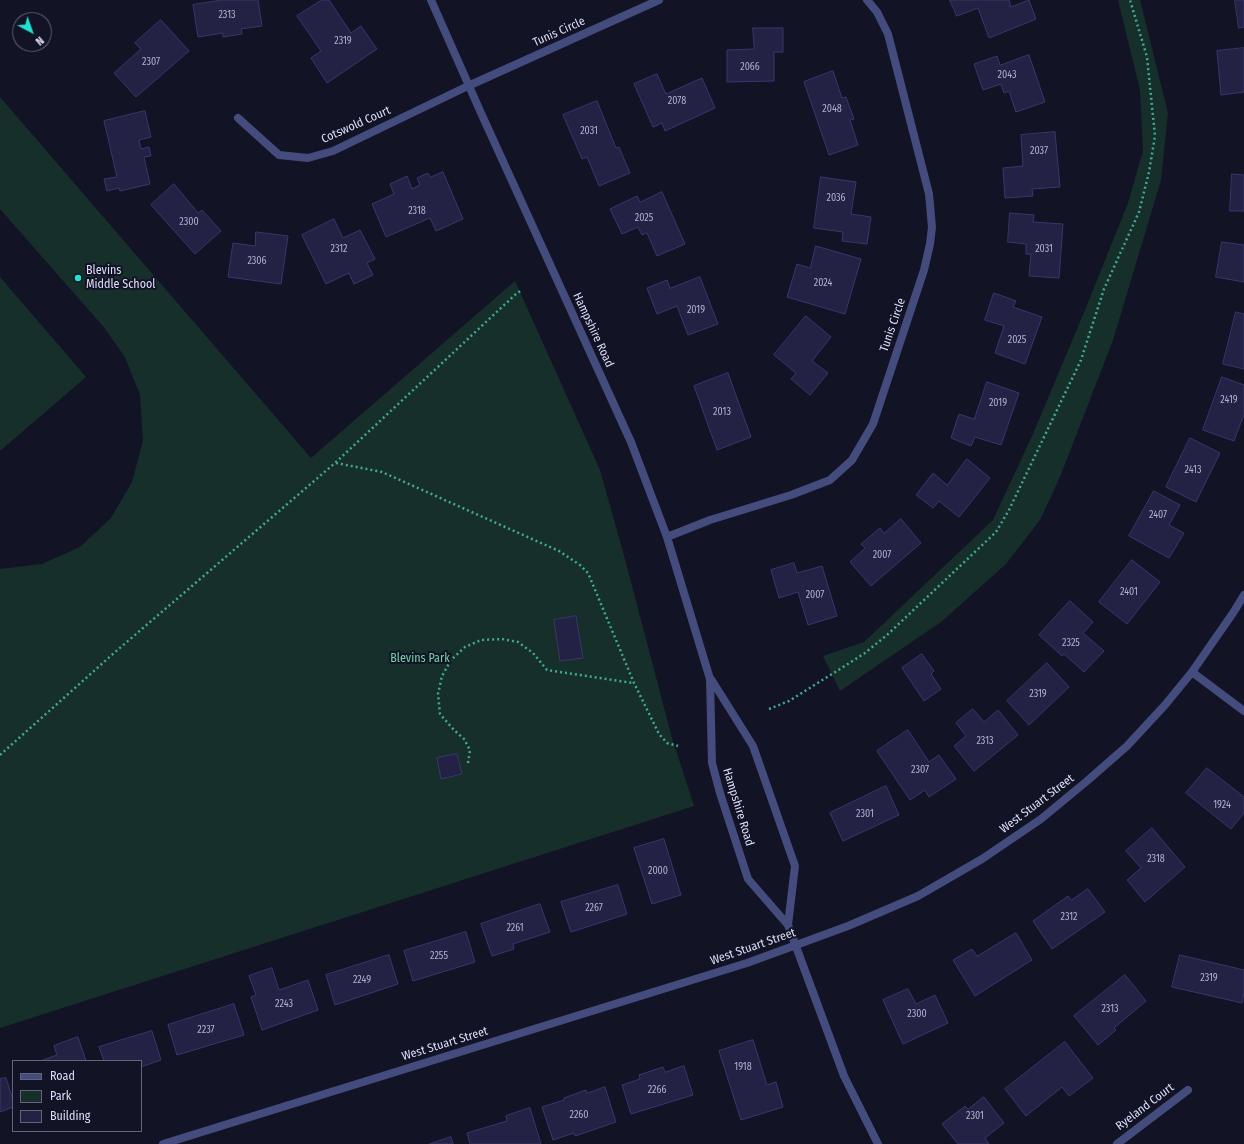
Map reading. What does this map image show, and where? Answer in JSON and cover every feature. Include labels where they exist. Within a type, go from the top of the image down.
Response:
[{"type":"street","name":"Hampshire Road","points":[[430,0],[631,442],[667,537],[710,679],[712,763],[720,793],[748,879],[788,925],[844,1076],[878,1144]]},
{"type":"street","name":"Tunis Circle","points":[[468,86],[659,0]]},
{"type":"street","name":"Tunis Circle","points":[[667,537],[710,520],[790,495],[830,480],[852,460],[872,424],[924,270],[932,227],[929,194],[888,34],[877,12],[867,0]]},
{"type":"street","name":"Cotswold Court","points":[[238,118],[279,155],[308,158],[333,151],[468,86]]},
{"type":"street","name":"West Stuart Street","points":[[163,1144],[747,963],[848,926],[918,896],[982,859],[1034,823],[1087,781],[1127,746],[1165,705],[1192,672],[1244,595]]},
{"type":"street","points":[[1192,672],[1244,711]]},
{"type":"street","name":"Hampshire Road","points":[[710,679],[753,746],[795,866],[788,925]]},
{"type":"street","name":"Ryeland Court","points":[[1117,1144],[1188,1090]]},
{"type":"path","points":[[769,709],[789,701],[865,653],[887,635],[996,532],[1009,510],[1081,360],[1104,289],[1140,212],[1155,136],[1147,57],[1130,0]]},
{"type":"path","points":[[0,755],[114,653],[335,463],[522,290]]},
{"type":"path","points":[[335,463],[382,472],[559,551],[580,565],[588,573],[634,683],[659,734],[667,743],[678,746]]},
{"type":"path","points":[[468,763],[470,750],[464,738],[454,730],[440,714],[438,694],[442,676],[451,660],[465,648],[482,640],[502,639],[518,642],[533,653],[547,670],[634,683]]},
{"type":"green space","points":[[1118,0],[1140,0],[1168,113],[1161,180],[1113,340],[1060,477],[1040,520],[1006,564],[941,622],[840,691],[823,656],[864,642],[993,520],[1033,434],[1085,310],[1128,203],[1143,151],[1140,90]]},
{"type":"green space","name":"Blevins Park","points":[[0,97],[311,458],[515,281],[600,470],[672,738],[694,806],[0,1028],[0,569],[42,564],[80,547],[111,518],[132,482],[143,441],[140,395],[125,357],[102,325],[0,209]]},
{"type":"green space","points":[[0,277],[86,377],[0,451]]},
{"type":"building","points":[[222,0],[258,0],[262,26],[241,29],[242,34],[223,37],[223,33],[198,37],[193,5]]},
{"type":"building","points":[[322,0],[329,0],[351,33],[361,26],[377,49],[327,83],[311,58],[321,51],[297,16]]},
{"type":"building","points":[[950,0],[1009,0],[1011,7],[1029,0],[1036,19],[989,38],[978,8],[957,16]]},
{"type":"building","points":[[1235,0],[1244,0],[1244,27],[1239,28]]},
{"type":"building","points":[[161,20],[189,51],[136,97],[114,73],[141,49],[135,43]]},
{"type":"building","points":[[753,28],[783,28],[783,52],[774,52],[774,81],[727,82],[727,50],[754,49]]},
{"type":"building","points":[[1244,48],[1244,92],[1221,95],[1217,51]]},
{"type":"building","points":[[1029,55],[1045,102],[1016,112],[1009,91],[1004,93],[1001,84],[983,90],[974,64],[997,56],[1000,65]]},
{"type":"building","points":[[833,71],[842,98],[846,97],[854,119],[850,120],[858,145],[829,155],[804,82]]},
{"type":"building","points":[[657,74],[666,94],[702,78],[715,108],[665,131],[662,123],[653,127],[634,84]]},
{"type":"building","points":[[597,101],[616,148],[619,147],[630,173],[599,186],[587,157],[582,159],[563,115]]},
{"type":"building","points":[[145,111],[151,137],[139,140],[141,149],[149,147],[151,156],[144,157],[150,184],[120,191],[119,188],[107,191],[104,179],[117,177],[104,121]]},
{"type":"building","points":[[1055,132],[1060,187],[1032,189],[1033,196],[1005,198],[1003,168],[1023,166],[1021,135]]},
{"type":"building","points":[[443,172],[463,219],[436,231],[430,218],[386,237],[372,204],[394,194],[390,184],[407,176],[412,189],[420,185],[417,178],[428,173],[430,177]]},
{"type":"building","points":[[1232,174],[1244,175],[1244,211],[1230,211]]},
{"type":"building","points":[[821,177],[856,182],[851,214],[871,217],[867,244],[842,241],[843,232],[814,228]]},
{"type":"building","points":[[174,184],[198,213],[202,210],[221,231],[195,254],[151,205]]},
{"type":"building","points":[[662,192],[685,244],[657,256],[647,233],[642,235],[638,227],[622,234],[610,209],[637,196],[640,202]]},
{"type":"building","points":[[1010,213],[1034,215],[1033,222],[1063,224],[1059,278],[1029,276],[1031,254],[1026,254],[1026,244],[1008,242]]},
{"type":"building","points":[[334,219],[343,238],[360,230],[375,259],[367,263],[373,275],[354,284],[349,273],[326,284],[302,235]]},
{"type":"building","points":[[256,232],[288,236],[281,284],[228,277],[233,243],[255,246]]},
{"type":"building","points":[[1222,242],[1244,245],[1244,282],[1216,277]]},
{"type":"building","points":[[816,246],[861,259],[845,314],[787,297],[797,264],[810,268]]},
{"type":"building","points":[[700,277],[718,324],[688,335],[677,306],[657,314],[647,288],[667,280],[670,288]]},
{"type":"building","points":[[994,293],[1016,301],[1013,307],[1042,317],[1025,364],[995,353],[1004,326],[985,320]]},
{"type":"building","points":[[1236,312],[1244,314],[1244,369],[1223,364]]},
{"type":"building","points":[[806,316],[831,337],[812,361],[828,373],[810,395],[791,379],[796,373],[774,355]]},
{"type":"building","points":[[728,373],[751,437],[717,450],[694,386]]},
{"type":"building","points":[[1222,377],[1244,385],[1244,414],[1234,441],[1203,430]]},
{"type":"building","points":[[987,382],[1019,393],[1001,445],[975,437],[971,446],[951,438],[959,414],[974,419]]},
{"type":"building","points":[[1190,438],[1220,453],[1196,502],[1166,487]]},
{"type":"building","points":[[967,459],[990,478],[959,517],[939,501],[933,508],[916,495],[933,473],[947,485]]},
{"type":"building","points":[[1154,491],[1180,505],[1169,525],[1184,533],[1169,558],[1129,536]]},
{"type":"building","points":[[901,519],[921,543],[871,586],[850,562],[865,548],[861,544],[880,528],[884,533]]},
{"type":"building","points":[[1132,560],[1160,582],[1127,624],[1099,602]]},
{"type":"building","points":[[794,563],[797,573],[822,566],[837,616],[808,625],[798,592],[779,598],[771,570]]},
{"type":"building","points":[[1070,601],[1093,622],[1083,633],[1104,651],[1084,672],[1064,654],[1062,656],[1039,635]]},
{"type":"building","points":[[576,616],[583,658],[560,661],[554,620]]},
{"type":"building","points":[[922,654],[934,671],[931,674],[941,689],[924,701],[902,668]]},
{"type":"building","points":[[1047,663],[1069,687],[1029,725],[1007,701]]},
{"type":"building","points":[[973,709],[984,722],[998,710],[1018,735],[974,771],[954,746],[966,736],[956,723]]},
{"type":"building","points":[[908,730],[929,762],[939,755],[956,779],[929,797],[925,790],[910,800],[877,751]]},
{"type":"building","points":[[457,754],[462,774],[441,779],[437,758]]},
{"type":"building","points":[[1207,768],[1244,797],[1244,813],[1231,829],[1186,793]]},
{"type":"building","points":[[886,786],[899,815],[843,841],[830,813]]},
{"type":"building","points":[[1152,828],[1185,867],[1145,902],[1127,880],[1141,868],[1126,851]]},
{"type":"building","points":[[664,839],[681,895],[652,904],[634,848]]},
{"type":"building","points":[[618,885],[627,914],[571,932],[561,902]]},
{"type":"building","points":[[1088,889],[1105,912],[1052,949],[1033,921],[1068,896],[1071,900]]},
{"type":"building","points":[[540,904],[550,932],[513,944],[514,949],[492,956],[481,924]]},
{"type":"building","points":[[466,932],[475,962],[413,981],[404,951]]},
{"type":"building","points":[[1016,933],[1032,960],[975,996],[953,960],[972,949],[977,956]]},
{"type":"building","points":[[389,955],[398,984],[335,1005],[326,975]]},
{"type":"building","points":[[1180,955],[1244,970],[1244,992],[1242,1003],[1172,987]]},
{"type":"building","points":[[272,968],[279,990],[308,980],[318,1010],[262,1030],[251,997],[256,995],[249,976]]},
{"type":"building","points":[[1125,975],[1146,1001],[1114,1028],[1116,1030],[1098,1045],[1074,1016]]},
{"type":"building","points":[[908,989],[916,1004],[935,995],[948,1023],[903,1044],[883,1000]]},
{"type":"building","points":[[234,1004],[244,1035],[177,1055],[168,1025]]},
{"type":"building","points":[[152,1031],[161,1060],[142,1067],[142,1060],[104,1060],[99,1047]]},
{"type":"building","points":[[78,1037],[86,1060],[43,1060],[57,1055],[54,1046]]},
{"type":"building","points":[[753,1040],[767,1085],[776,1082],[783,1107],[741,1120],[719,1051]]},
{"type":"building","points":[[1065,1042],[1093,1078],[1069,1096],[1062,1087],[1026,1116],[1005,1089]]},
{"type":"building","points":[[684,1066],[693,1095],[631,1114],[622,1085],[640,1079],[639,1075],[663,1067],[665,1072]]},
{"type":"building","points":[[6,1078],[12,1097],[12,1107],[0,1112],[0,1079]]},
{"type":"building","points":[[605,1087],[616,1122],[575,1136],[574,1133],[553,1140],[542,1107],[564,1100],[564,1098],[586,1090],[587,1093]]},
{"type":"building","points":[[984,1097],[1004,1123],[985,1138],[989,1144],[958,1144],[942,1124],[965,1106],[968,1109]]},
{"type":"building","points":[[530,1108],[541,1144],[470,1144],[467,1133],[507,1121],[506,1116]]},
{"type":"building","points":[[451,1137],[453,1144],[430,1144]]},
{"type":"place","name":"Blevins Middle School","points":[[78,278]]}]
